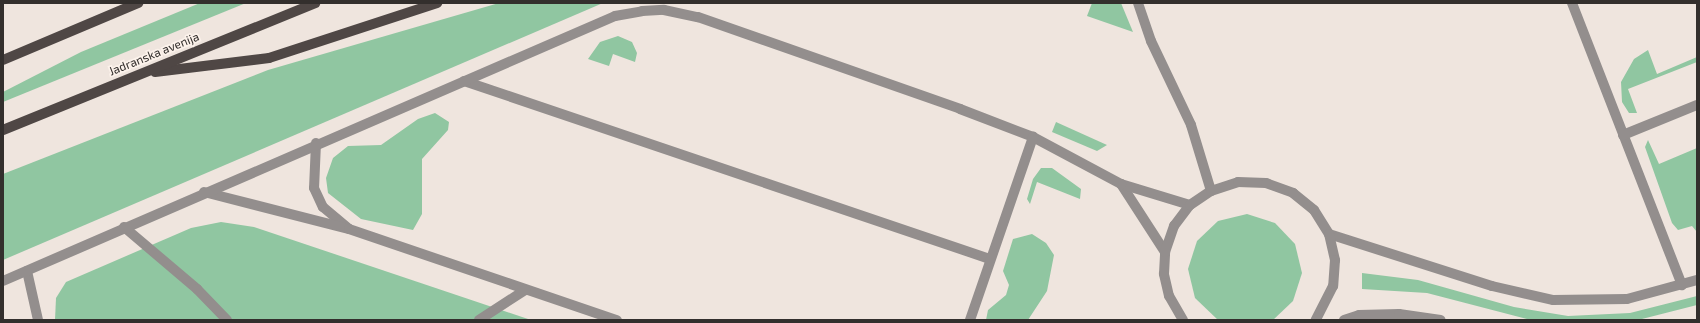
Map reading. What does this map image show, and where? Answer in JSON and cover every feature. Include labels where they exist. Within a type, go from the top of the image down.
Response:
[{"type":"main road","points":[[3,60],[138,3]]},
{"type":"main road","name":"Jadranska avenija","points":[[3,130],[315,3]]},
{"type":"main road","points":[[141,74],[269,58],[437,3]]},
{"type":"street","points":[[1138,3],[1151,41],[1190,125],[1211,190]]},
{"type":"street","points":[[1572,3],[1682,285]]},
{"type":"street","points":[[3,281],[316,143],[615,16],[667,6],[1033,137],[1120,184],[1190,205]]},
{"type":"street","points":[[464,81],[990,259]]},
{"type":"street","points":[[1623,135],[1697,105]]},
{"type":"street","points":[[970,320],[1033,137]]},
{"type":"street","points":[[316,143],[314,188],[323,207],[349,229]]},
{"type":"street","points":[[1178,319],[1164,274],[1165,252],[1174,226],[1190,205],[1211,190],[1238,182],[1266,183],[1293,192],[1314,210],[1329,234],[1335,260],[1334,286],[1316,320]]},
{"type":"street","points":[[1120,184],[1165,252]]},
{"type":"street","points":[[204,192],[349,229],[617,320]]},
{"type":"street","points":[[124,227],[197,289],[227,320]]},
{"type":"street","points":[[1329,234],[1492,286],[1553,300],[1602,302],[1682,285],[1697,280]]},
{"type":"street","points":[[27,271],[38,320]]},
{"type":"street","points":[[478,320],[525,290]]},
{"type":"street","points":[[1344,320],[1359,315],[1399,314],[1441,320]]},
{"type":"green space","points":[[200,3],[246,3],[3,102],[3,92],[81,52]]},
{"type":"green space","points":[[499,3],[603,3],[3,260],[3,174],[268,70]]},
{"type":"green space","points":[[1092,3],[1121,3],[1133,32],[1087,16]]},
{"type":"green space","points":[[618,36],[632,42],[637,53],[635,62],[613,54],[609,66],[588,59],[600,42]]},
{"type":"green space","points":[[1648,50],[1657,74],[1697,57],[1697,62],[1628,89],[1637,113],[1629,113],[1622,102],[1621,82],[1634,59]]},
{"type":"green space","points":[[435,113],[449,122],[448,130],[422,159],[422,214],[413,230],[361,219],[328,193],[326,178],[333,158],[348,146],[381,145],[418,119]]},
{"type":"green space","points":[[1056,122],[1107,145],[1097,151],[1052,132]]},
{"type":"green space","points":[[1648,140],[1659,164],[1697,148],[1697,232],[1692,226],[1678,230],[1672,223],[1645,147]]},
{"type":"green space","points":[[1041,168],[1052,168],[1081,189],[1080,199],[1037,182],[1030,204],[1027,199],[1033,179]]},
{"type":"green space","points":[[1247,214],[1275,223],[1295,244],[1302,273],[1293,301],[1273,320],[1218,320],[1195,298],[1188,269],[1197,241],[1218,221]]},
{"type":"green space","points":[[221,222],[254,227],[531,320],[55,320],[56,298],[66,282],[191,228]]},
{"type":"green space","points":[[1032,234],[1046,243],[1054,255],[1047,291],[1028,320],[986,320],[988,310],[1006,295],[1009,285],[1003,271],[1013,239]]},
{"type":"green space","points":[[1362,273],[1418,280],[1514,307],[1568,316],[1630,313],[1697,296],[1697,305],[1638,320],[1531,320],[1427,293],[1362,289]]}]
